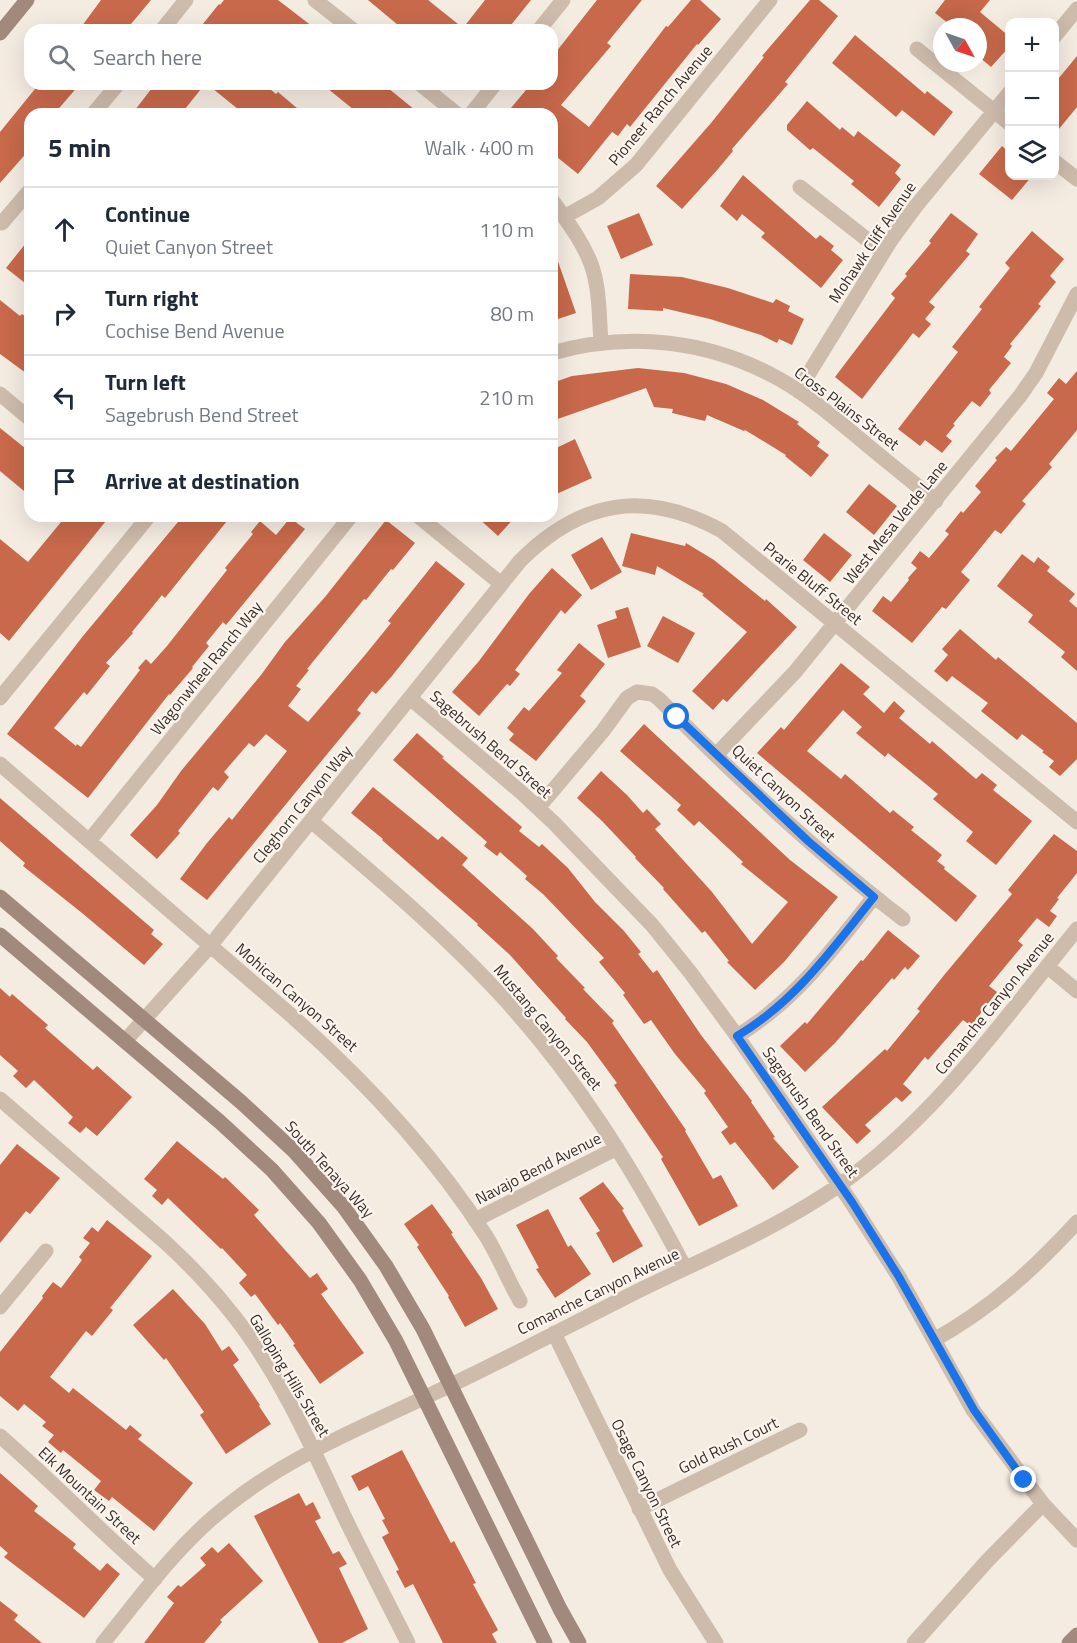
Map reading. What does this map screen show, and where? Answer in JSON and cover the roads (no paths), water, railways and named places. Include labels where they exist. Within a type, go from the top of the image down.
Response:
[{"type":"street","points":[[0,33],[27,0]]},
{"type":"street","points":[[167,24],[186,0]]},
{"type":"street","points":[[315,0],[345,24]]},
{"type":"street","points":[[544,24],[563,0]]},
{"type":"street","name":"Pioneer Ranch Avenue","points":[[564,217],[598,198],[636,165],[770,0]]},
{"type":"street","points":[[1059,30],[1077,9]]},
{"type":"street","points":[[917,49],[1005,120]]},
{"type":"street","points":[[98,108],[113,90]]},
{"type":"street","points":[[427,90],[450,108]]},
{"type":"street","points":[[476,108],[490,90]]},
{"type":"street","name":"Mohawk Cliff Avenue","points":[[798,391],[884,252],[916,206],[1005,98]]},
{"type":"street","points":[[1059,165],[1077,179]]},
{"type":"street","points":[[800,187],[884,252]]},
{"type":"street","points":[[2,223],[24,200]]},
{"type":"street","points":[[558,208],[577,235],[591,265],[597,294],[601,343]]},
{"type":"street","name":"West Mesa Verde Lane","points":[[716,755],[795,672],[1020,396],[1036,373],[1077,294]]},
{"type":"street","name":"Cross Plains Street","points":[[558,352],[601,343],[659,341],[698,347],[763,370],[798,391],[836,419],[936,501]]},
{"type":"street","points":[[0,394],[24,414]]},
{"type":"street","name":"Prarie Bluff Street","points":[[500,584],[533,548],[550,534],[567,524],[608,508],[650,506],[677,511],[702,520],[722,531],[1077,822]]},
{"type":"street","points":[[0,698],[143,522]]},
{"type":"street","name":"Wagonwheel Ranch Way","points":[[89,841],[346,522]]},
{"type":"street","points":[[425,522],[500,584]]},
{"type":"street","name":"Cleghorn Canyon Way","points":[[125,1041],[210,946],[500,584]]},
{"type":"street","name":"Quiet Canyon Street","points":[[538,808],[609,724],[627,698],[637,692],[644,693],[659,699],[808,841],[903,919]]},
{"type":"street","name":"Sagebrush Bend Street","points":[[410,698],[538,808],[583,852],[652,925],[690,972],[840,1185],[899,1277],[974,1410],[1043,1504],[1077,1540]]},
{"type":"street","name":"Mohican Canyon Street","points":[[0,764],[339,1058],[377,1096],[408,1130],[475,1220],[520,1301]]},
{"type":"street","name":"Mustang Canyon Street","points":[[311,821],[420,916],[496,990],[562,1067],[594,1110],[659,1218],[685,1268]]},
{"type":"street","name":"South Tenaya Way","points":[[0,897],[241,1102],[294,1151],[343,1206],[386,1266],[423,1329],[560,1609],[579,1643]]},
{"type":"street","points":[[737,1036],[771,1015],[806,980],[874,897]]},
{"type":"street","name":"Comanche Canyon Avenue","points":[[103,1643],[181,1549],[224,1507],[257,1483],[333,1438],[450,1385],[685,1268],[803,1209],[840,1185],[926,1112],[951,1085],[1077,929]]},
{"type":"street","points":[[0,934],[220,1122],[272,1170],[319,1223],[360,1280],[396,1341],[545,1643]]},
{"type":"street","points":[[1047,966],[1077,991]]},
{"type":"street","name":"Galloping Hills Street","points":[[0,1099],[165,1242],[235,1317],[260,1354],[314,1449],[406,1642]]},
{"type":"street","name":"Navajo Bend Avenue","points":[[475,1220],[617,1148]]},
{"type":"street","points":[[934,1340],[965,1323],[1013,1286],[1074,1231]]},
{"type":"street","points":[[0,1307],[46,1251]]},
{"type":"street","name":"Osage Canyon Street","points":[[554,1333],[670,1570],[716,1643]]},
{"type":"street","name":"Gold Rush Court","points":[[639,1509],[800,1430]]},
{"type":"street","name":"Elk Mountain Street","points":[[0,1436],[155,1580]]},
{"type":"street","points":[[914,1643],[968,1582],[1043,1504]]},
{"type":"street","points":[[1069,1643],[1077,1635]]}]
